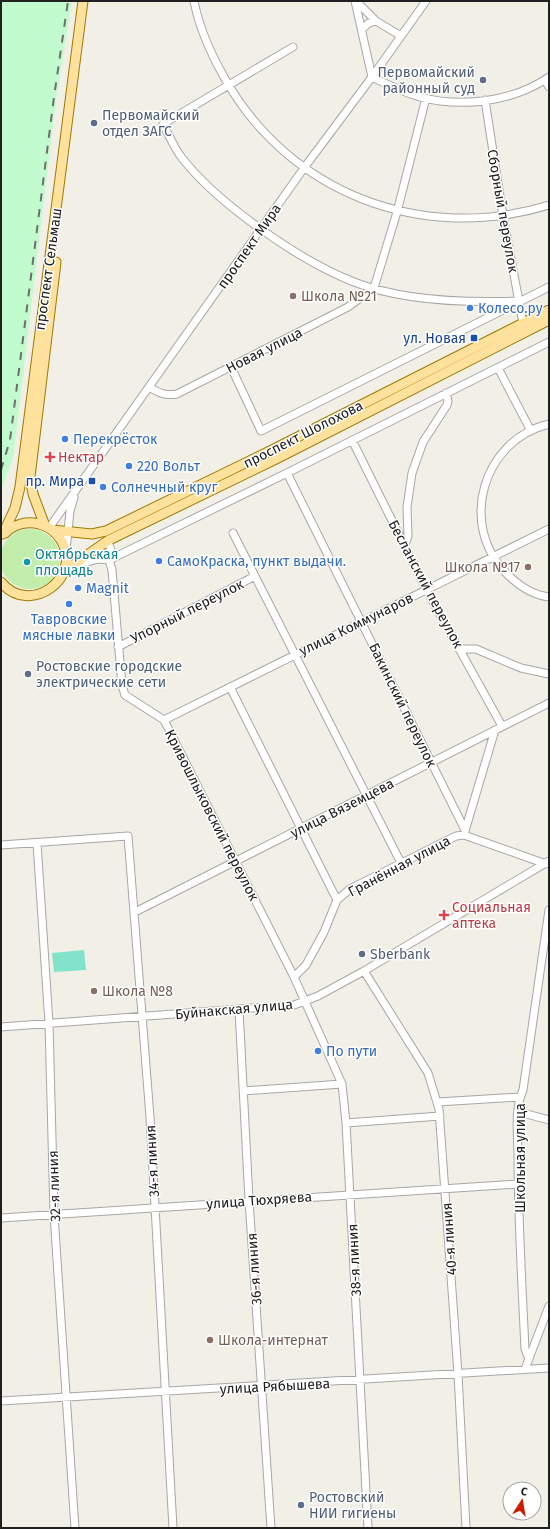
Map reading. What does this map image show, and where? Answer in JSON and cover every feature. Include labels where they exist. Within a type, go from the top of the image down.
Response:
[{"type":"main road","name":"проспект Сельмаш","points":[[2,535],[15,508],[20,488],[83,1]]},
{"type":"main road","name":"проспект Сельмаш","points":[[49,528],[30,485],[30,468],[88,1]]},
{"type":"main road","name":"проспект Шолохова","points":[[49,528],[67,532],[92,534],[111,529],[286,443],[549,310]]},
{"type":"main road","name":"проспект Шолохова","points":[[68,568],[108,541],[276,459],[549,320]]},
{"type":"main road","points":[[1,590],[26,596],[42,594],[54,586],[68,568],[66,552],[58,537],[49,528],[32,523],[23,523],[13,527],[2,535]]},
{"type":"main road","points":[[1,582],[15,593]]},
{"type":"street","points":[[194,1],[208,44],[228,84],[238,100],[262,130],[304,168],[330,185],[366,202],[397,212],[454,219],[503,216],[530,211],[549,205]]},
{"type":"street","points":[[356,1],[376,21],[400,36]]},
{"type":"street","points":[[356,1],[372,77],[394,88],[426,98],[451,102],[485,100],[510,95],[547,78],[549,87]]},
{"type":"street","name":"проспект Мира","points":[[49,528],[304,168],[372,77],[426,1]]},
{"type":"street","points":[[362,28],[369,22],[376,21]]},
{"type":"street","points":[[293,47],[162,124],[182,158],[219,196],[261,229],[321,266],[353,282],[374,288],[421,297],[488,302],[519,301]]},
{"type":"street","points":[[374,288],[397,212],[426,98]]},
{"type":"street","name":"Сборный переулок","points":[[485,100],[503,216],[523,323]]},
{"type":"street","points":[[231,367],[261,432],[549,287]]},
{"type":"street","name":"Новая улица","points":[[149,387],[159,394],[177,394],[348,308],[374,288]]},
{"type":"street","points":[[68,568],[98,559],[111,558],[287,473],[549,342]]},
{"type":"street","points":[[498,368],[531,431]]},
{"type":"street","points":[[405,545],[408,536],[407,507],[412,473],[423,442],[447,405],[448,401],[446,393]]},
{"type":"street","points":[[549,424],[531,431],[507,447],[495,461],[486,477],[482,492],[481,523],[486,544],[500,568],[514,581],[528,590],[549,597]]},
{"type":"street","name":"Бесланский переулок","points":[[352,440],[426,589],[502,726]]},
{"type":"street","name":"Бакинский переулок","points":[[287,473],[362,621],[465,833]]},
{"type":"street","name":"проспект Мира","points":[[66,552],[67,532],[75,493]]},
{"type":"street","name":"улица Коммунаров","points":[[164,720],[549,529]]},
{"type":"street","points":[[233,533],[401,863]]},
{"type":"street","name":"Кривошлыковский переулок","points":[[108,541],[111,558],[122,685],[125,695],[164,720],[305,1001]]},
{"type":"street","name":"Упорный переулок","points":[[118,647],[255,576]]},
{"type":"street","points":[[459,649],[476,649],[521,668],[549,674]]},
{"type":"street","points":[[230,687],[337,900]]},
{"type":"street","name":"улица Вяземцева","points":[[135,912],[549,703]]},
{"type":"street","points":[[465,833],[495,730]]},
{"type":"street","name":"Гранённая улица","points":[[294,977],[306,965],[324,932],[337,900],[350,890],[456,836],[465,833],[547,863]]},
{"type":"street","name":"34-я линия","points":[[37,843],[128,836],[143,1017],[173,1528]]},
{"type":"street","points":[[1,846],[37,843]]},
{"type":"street","name":"32-я линия","points":[[37,843],[49,1023],[54,1215],[75,1528]]},
{"type":"street","name":"Буйнакская улица","points":[[1,1028],[49,1023],[294,1005],[318,996],[547,863]]},
{"type":"street","name":"Школьная улица","points":[[530,1359],[525,1349],[518,1184],[519,1112],[548,925],[549,910]]},
{"type":"street","name":"40-я линия","points":[[364,970],[428,1073],[438,1102],[458,1374],[466,1528]]},
{"type":"street","name":"38-я линия","points":[[305,1001],[342,1084],[351,1195],[359,1381],[368,1528]]},
{"type":"street","name":"36-я линия","points":[[239,1010],[249,1200],[271,1528]]},
{"type":"street","points":[[244,1091],[342,1084]]},
{"type":"street","points":[[438,1102],[520,1098]]},
{"type":"street","points":[[519,1112],[549,1120]]},
{"type":"street","points":[[346,1123],[440,1116]]},
{"type":"street","name":"улица Тюхряева","points":[[1,1218],[249,1200],[518,1184]]},
{"type":"street","points":[[526,1369],[549,1306]]},
{"type":"street","name":"улица Рябышева","points":[[1,1402],[359,1381],[549,1368]]},
{"type":"green space","points":[[1,1],[72,1],[56,100],[13,459],[1,489]]},
{"type":"green space","points":[[30,529],[47,534],[55,542],[60,559],[55,576],[47,584],[30,589],[13,584],[5,576],[0,559],[5,542],[13,534]]},
{"type":"green space","points":[[84,950],[86,970],[54,972],[52,953]]},
{"type":"railway","points":[[1,470],[10,440],[54,97],[68,1]]},
{"type":"place","name":"Первомайский районный суд","points":[[483,80]]},
{"type":"place","name":"Первомайский отдел ЗАГС","points":[[94,123]]},
{"type":"place","name":"Школа №21","points":[[293,296]]},
{"type":"place","name":"Колесо.ру","points":[[470,308]]},
{"type":"place","name":"ул. Новая","points":[[474,338]]},
{"type":"place","name":"Перекрёсток","points":[[65,439]]},
{"type":"place","name":"Нектар","points":[[50,457]]},
{"type":"place","name":"220 Вольт","points":[[129,466]]},
{"type":"place","name":"пр. Мира","points":[[92,481]]},
{"type":"place","name":"Солнечный круг","points":[[103,487]]},
{"type":"place","name":"СамоКраска, пункт выдачи.","points":[[159,561]]},
{"type":"place","name":"Октябрьская площадь","points":[[27,562]]},
{"type":"place","name":"Школа №17","points":[[528,567]]},
{"type":"place","name":"Magnit","points":[[78,588]]},
{"type":"place","name":"Тавровские мясные лавки","points":[[69,604]]},
{"type":"place","name":"Ростовские городские электрические сети","points":[[28,674]]},
{"type":"place","name":"Социальная аптека","points":[[444,915]]},
{"type":"place","name":"Sberbank","points":[[362,954]]},
{"type":"place","name":"Школа №8","points":[[94,991]]},
{"type":"place","name":"По пути","points":[[318,1051]]},
{"type":"place","name":"Школа-интернат","points":[[210,1340]]},
{"type":"place","name":"Ростовский НИИ гигиены","points":[[301,1505]]}]
